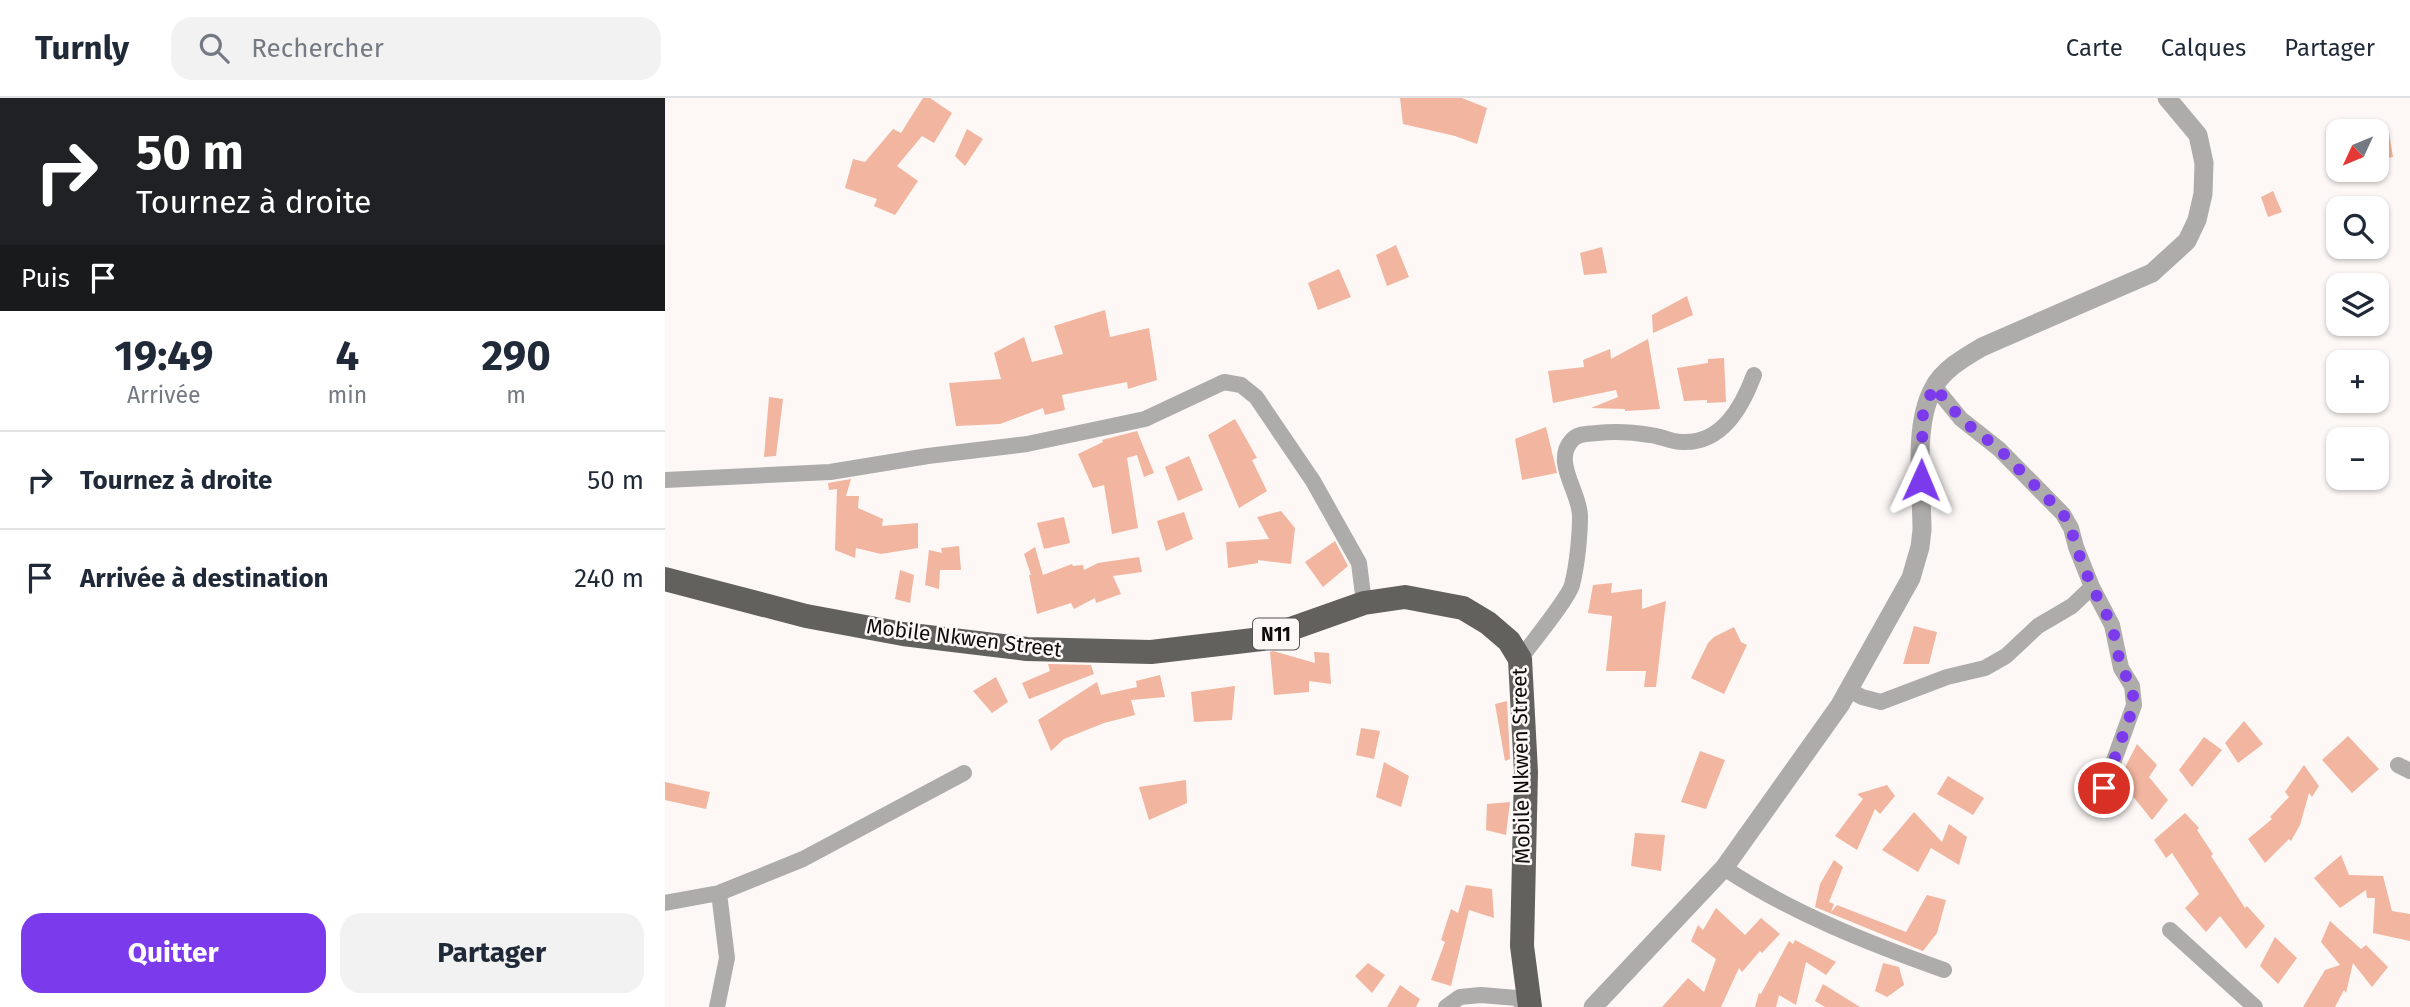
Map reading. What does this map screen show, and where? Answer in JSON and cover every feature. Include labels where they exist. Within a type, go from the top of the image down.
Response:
[{"type":"highway","name":"Mobile Nkwen Street","points":[[665,579],[806,616],[903,634],[1041,649],[1151,652],[1262,639],[1364,603],[1405,597],[1464,608],[1509,641],[1520,659],[1526,772],[1522,946],[1531,1007]]},
{"type":"street","points":[[1593,1007],[1724,868],[1849,691],[1911,578],[1920,547],[1923,413],[1934,386],[1960,359],[1982,347],[2152,274],[2187,241],[2197,220],[2203,194],[2204,163],[2198,135],[2167,98]]},
{"type":"street","points":[[1520,659],[1571,587],[1580,513],[1565,465],[1567,450],[1572,440],[1581,434],[1609,432],[1650,435],[1680,442],[1700,441],[1716,433],[1733,418],[1754,375]]},
{"type":"street","points":[[665,480],[830,472],[1027,444],[1145,419],[1224,382],[1241,385],[1256,397],[1313,481],[1359,564],[1364,603]]},
{"type":"street","points":[[1934,386],[1961,419],[1999,449],[2063,514],[2071,528],[2092,587],[2112,625],[2121,668],[2132,686],[2134,705],[2104,788]]},
{"type":"street","points":[[1849,691],[1862,698],[1881,702],[1947,677],[1985,668],[2006,656],[2038,626],[2072,606],[2092,587]]},
{"type":"street","points":[[665,903],[719,893],[803,859],[964,773]]},
{"type":"street","points":[[1724,868],[1760,891],[1824,922],[1944,970]]},
{"type":"street","points":[[717,1007],[727,958],[719,893]]},
{"type":"street","points":[[2171,930],[2255,1007]]},
{"type":"street","points":[[1446,1007],[1460,997],[1481,995],[1517,998],[1525,1007]]},
{"type":"building","points":[[923,98],[930,98],[952,113],[934,143],[922,136],[897,166],[918,181],[895,215],[874,206],[877,199],[845,188],[853,159],[865,162],[893,129],[901,133]]},
{"type":"building","points":[[1400,98],[1462,98],[1487,108],[1477,144],[1403,124]]},
{"type":"building","points":[[967,129],[983,139],[965,166],[955,156]]},
{"type":"building","points":[[2389,133],[2393,157],[2389,158]]},
{"type":"building","points":[[2273,191],[2282,212],[2268,217],[2261,197]]},
{"type":"building","points":[[1396,245],[1409,277],[1387,286],[1376,255]]},
{"type":"building","points":[[1602,247],[1607,273],[1584,275],[1580,253]]},
{"type":"building","points":[[1339,269],[1351,297],[1318,310],[1308,283]]},
{"type":"building","points":[[1687,296],[1693,315],[1653,333],[1652,315]]},
{"type":"building","points":[[1105,310],[1110,337],[1149,328],[1157,380],[1128,389],[1127,382],[1062,395],[1065,410],[1045,415],[1043,408],[1000,424],[956,426],[949,383],[1001,379],[994,353],[1024,337],[1032,362],[1063,354],[1054,326]]},
{"type":"building","points":[[1648,339],[1660,409],[1625,411],[1591,408],[1618,397],[1616,390],[1553,403],[1548,371],[1584,367],[1583,360],[1610,349],[1611,359]]},
{"type":"building","points":[[1724,358],[1726,402],[1684,401],[1677,368],[1708,363],[1708,359]]},
{"type":"building","points":[[769,397],[783,399],[776,456],[764,457]]},
{"type":"building","points":[[1235,419],[1257,458],[1252,460],[1267,491],[1239,508],[1208,435]]},
{"type":"building","points":[[1546,427],[1557,473],[1522,480],[1515,439]]},
{"type":"building","points":[[1137,431],[1154,473],[1144,477],[1137,455],[1127,458],[1138,528],[1112,534],[1104,485],[1093,488],[1078,454],[1103,442],[1102,440]]},
{"type":"building","points":[[1189,456],[1203,490],[1178,501],[1165,467]]},
{"type":"building","points":[[851,479],[846,496],[859,496],[858,508],[883,519],[882,526],[918,523],[918,548],[881,554],[856,548],[855,558],[835,550],[837,489],[829,490],[828,483]]},
{"type":"building","points":[[1281,511],[1295,528],[1291,564],[1258,560],[1258,563],[1228,568],[1226,542],[1269,539],[1257,517]]},
{"type":"building","points":[[1184,512],[1193,539],[1166,551],[1157,521]]},
{"type":"building","points":[[1064,517],[1070,543],[1044,549],[1037,523]]},
{"type":"building","points":[[1335,541],[1348,566],[1323,587],[1305,562]]},
{"type":"building","points":[[959,546],[961,570],[940,570],[939,589],[925,585],[929,550],[942,553],[941,548]]},
{"type":"building","points":[[1035,547],[1043,575],[1072,564],[1083,565],[1084,570],[1098,563],[1139,557],[1142,572],[1113,576],[1121,594],[1096,603],[1095,598],[1074,609],[1071,603],[1037,614],[1031,575],[1024,554]]},
{"type":"building","points":[[900,570],[914,575],[910,603],[895,599]]},
{"type":"building","points":[[1612,583],[1611,593],[1642,589],[1642,609],[1666,601],[1656,687],[1644,687],[1646,671],[1606,671],[1612,616],[1588,613],[1593,585]]},
{"type":"building","points":[[1914,626],[1937,632],[1929,664],[1903,664]]},
{"type":"building","points":[[1734,627],[1741,642],[1747,645],[1724,694],[1691,678],[1708,643]]},
{"type":"building","points":[[1270,652],[1315,663],[1314,652],[1329,653],[1331,684],[1309,681],[1309,692],[1274,695]]},
{"type":"building","points":[[1048,664],[1091,665],[1094,674],[1029,699],[1022,683],[1050,671]]},
{"type":"building","points":[[1160,675],[1165,697],[1131,700],[1135,715],[1104,723],[1064,739],[1051,751],[1038,720],[1097,682],[1101,695],[1137,687],[1136,681]]},
{"type":"building","points":[[996,677],[1008,702],[992,713],[973,691]]},
{"type":"building","points":[[1235,686],[1232,720],[1194,722],[1191,692]]},
{"type":"building","points":[[1507,701],[1510,759],[1505,761],[1495,704]]},
{"type":"building","points":[[2244,721],[2263,744],[2238,763],[2225,743]]},
{"type":"building","points":[[1361,728],[1380,731],[1374,759],[1356,755]]},
{"type":"building","points":[[2348,736],[2379,769],[2352,793],[2322,760]]},
{"type":"building","points":[[2204,737],[2222,750],[2192,787],[2179,770]]},
{"type":"building","points":[[2137,744],[2157,765],[2149,777],[2168,800],[2152,820],[2119,779]]},
{"type":"building","points":[[1700,751],[1725,760],[1706,809],[1681,802]]},
{"type":"building","points":[[1384,762],[1409,776],[1401,807],[1376,797]]},
{"type":"building","points":[[2304,765],[2319,786],[2312,797],[2309,793],[2300,825],[2291,841],[2289,839],[2265,863],[2248,839],[2272,819],[2270,817],[2289,797],[2285,792]]},
{"type":"building","points":[[1948,776],[1984,798],[1973,815],[1937,794]]},
{"type":"building","points":[[1186,780],[1187,803],[1149,820],[1139,787]]},
{"type":"building","points":[[665,782],[710,792],[706,809],[665,800]]},
{"type":"building","points":[[1887,785],[1895,796],[1880,814],[1875,809],[1857,850],[1835,836],[1863,799],[1857,794]]},
{"type":"building","points":[[1510,802],[1506,835],[1486,830],[1487,804]]},
{"type":"building","points":[[1914,812],[1942,842],[1949,824],[1967,837],[1959,865],[1931,848],[1918,872],[1882,850]]},
{"type":"building","points":[[2185,813],[2199,828],[2197,830],[2213,854],[2211,856],[2245,908],[2247,906],[2265,926],[2246,949],[2220,916],[2206,932],[2185,908],[2199,894],[2172,853],[2166,858],[2154,840]]},
{"type":"building","points":[[1635,833],[1665,835],[1661,871],[1631,866]]},
{"type":"building","points":[[2341,855],[2349,875],[2383,876],[2392,911],[2410,914],[2410,941],[2373,933],[2375,898],[2367,898],[2366,890],[2340,908],[2314,878]]},
{"type":"building","points":[[1834,860],[1843,867],[1829,902],[1834,904],[1831,912],[1837,905],[1906,932],[1927,895],[1946,900],[1937,933],[1923,951],[1815,907],[1820,884]]},
{"type":"building","points":[[1466,885],[1492,889],[1494,918],[1469,910],[1451,986],[1431,980],[1445,942],[1441,940],[1451,909],[1458,913]]},
{"type":"building","points":[[1716,908],[1745,935],[1761,918],[1780,934],[1762,953],[1760,951],[1742,972],[1739,968],[1721,1007],[1662,1007],[1688,978],[1704,992],[1716,959],[1691,941],[1698,925],[1703,930]]},
{"type":"building","points":[[2330,921],[2361,949],[2366,945],[2388,967],[2372,987],[2353,963],[2346,993],[2344,990],[2335,1007],[2303,1007],[2325,970],[2340,965],[2321,942]]},
{"type":"building","points":[[2275,937],[2297,958],[2278,984],[2260,966]]},
{"type":"building","points":[[1795,940],[1836,962],[1826,975],[1806,962],[1796,1005],[1779,995],[1776,1007],[1755,1007],[1759,993],[1761,994],[1789,941],[1793,944]]},
{"type":"building","points":[[1368,963],[1385,975],[1372,993],[1355,976]]},
{"type":"building","points":[[1883,963],[1899,967],[1904,985],[1887,997],[1875,991]]},
{"type":"building","points":[[1823,984],[1860,1007],[1825,1007],[1815,1001]]},
{"type":"building","points":[[1400,985],[1420,999],[1416,1007],[1387,1007]]},
{"type":"route","points":[[1921,480],[1923,413],[1934,386],[1961,419],[1999,449],[2063,514],[2071,528],[2092,587],[2112,625],[2121,668],[2132,686],[2134,705],[2104,788]]}]
